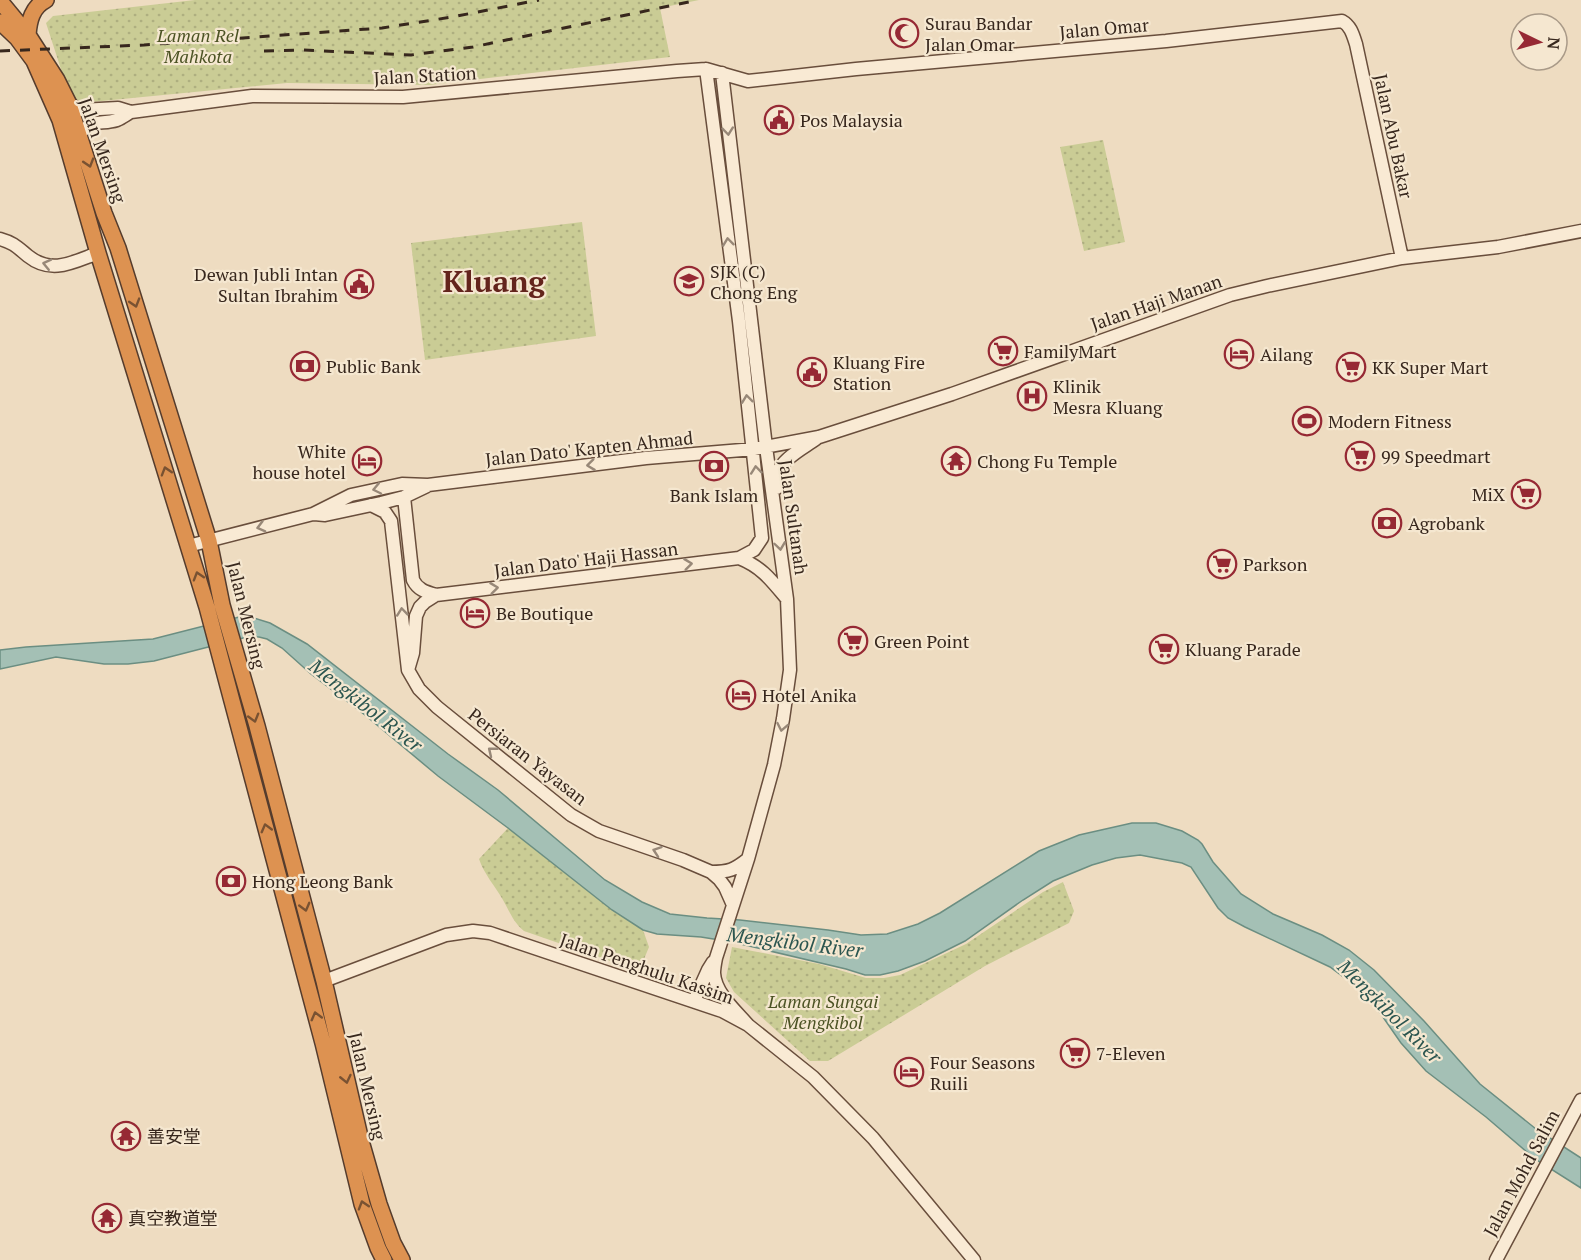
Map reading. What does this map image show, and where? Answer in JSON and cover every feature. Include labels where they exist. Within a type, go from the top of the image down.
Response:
[{"type":"highway","points":[[0,22],[22,36],[32,13],[40,3],[46,0]]},
{"type":"highway","name":"Jalan Mersing","points":[[0,1],[22,36],[57,80],[69,104],[104,213],[118,248],[209,541],[214,606],[222,665],[323,1043],[362,1204],[384,1260]]},
{"type":"highway","name":"Jalan Mersing","points":[[22,36],[60,120],[98,253],[188,546],[238,662],[324,981],[361,1141],[379,1204],[393,1243],[402,1260]]},
{"type":"highway","points":[[98,253],[106,243],[104,213]]},
{"type":"street","name":"Jalan Omar","points":[[722,73],[748,81],[1166,41],[1342,21],[1347,24]]},
{"type":"street","name":"Jalan Abu Bakar","points":[[1347,24],[1356,44],[1402,258]]},
{"type":"street","name":"Jalan Station","points":[[80,134],[93,123],[118,120],[131,112],[252,96],[403,97],[646,73],[706,69],[722,73]]},
{"type":"street","name":"Jalan Sultanah","points":[[706,69],[739,321],[760,448],[775,512],[787,599],[790,656],[789,686],[774,765],[748,859],[716,958],[714,973],[721,993],[748,1025]]},
{"type":"street","name":"Jalan Sultanah","points":[[722,73],[760,448],[762,538],[754,550],[739,558]]},
{"type":"street","name":"Jalan Station","points":[[69,104],[81,110],[118,108],[131,112]]},
{"type":"street","name":"Jalan Haji Manan","points":[[760,448],[819,437],[952,394],[1230,295],[1402,258],[1498,247],[1577,229]]},
{"type":"street","points":[[0,239],[13,243],[41,264],[52,267],[63,266],[98,253]]},
{"type":"street","points":[[775,512],[777,477],[780,468],[787,460],[819,437]]},
{"type":"street","name":"Jalan Dato' Kapten Ahmad","points":[[188,546],[313,513],[351,495],[402,484],[428,485],[760,448]]},
{"type":"street","name":"Jalan Dato' Kapten Ahmad","points":[[313,513],[325,515],[404,497],[428,485]]},
{"type":"street","points":[[404,497],[413,580],[419,589],[436,595]]},
{"type":"street","name":"Persiaran Yayasan","points":[[371,505],[385,512],[393,526],[408,670],[419,689],[437,707],[571,815],[599,831],[711,872],[725,887],[733,905]]},
{"type":"street","points":[[739,558],[763,571],[787,599]]},
{"type":"street","name":"Jalan Dato' Haji Hassan","points":[[436,595],[739,558]]},
{"type":"street","points":[[408,670],[413,653],[416,616],[424,602],[436,595]]},
{"type":"street","points":[[711,872],[727,872],[748,859]]},
{"type":"street","name":"Jalan Penghulu Kassim","points":[[324,981],[446,935],[473,931],[490,933],[722,1011],[748,1025],[813,1077],[873,1138],[974,1260]]},
{"type":"street","name":"Jalan Sultanah","points":[[694,1001],[708,969],[716,958]]},
{"type":"street","name":"Jalan Mohd Salim","points":[[1496,1260],[1580,1099]]},
{"type":"green space","name":"Laman Rel Mahkota","points":[[195,0],[699,0],[660,8],[670,57],[429,85],[287,83],[81,103],[70,97],[46,23],[53,16]]},
{"type":"green space","points":[[1103,140],[1125,242],[1084,251],[1060,147]]},
{"type":"green space","points":[[582,222],[596,336],[425,360],[411,243]]},
{"type":"green space","points":[[508,828],[612,910],[643,930],[649,947],[639,971],[520,928],[479,859]]},
{"type":"green space","name":"Laman Sungai Mengkibol","points":[[1063,882],[1074,911],[1069,923],[985,966],[828,1061],[810,1061],[734,992],[726,978],[732,947],[819,964],[866,978],[900,975],[966,944],[1043,892]]},
{"type":"water","name":"Mengkibol River","points":[[243,616],[270,623],[307,644],[498,790],[605,880],[642,902],[670,914],[861,935],[887,934],[918,924],[940,913],[1039,851],[1079,835],[1132,823],[1156,823],[1182,831],[1202,844],[1213,862],[1241,894],[1273,914],[1322,935],[1349,950],[1374,970],[1424,1021],[1480,1084],[1536,1129],[1581,1158],[1581,1188],[1535,1159],[1486,1117],[1426,1071],[1358,988],[1330,967],[1228,918],[1218,908],[1191,867],[1182,863],[1140,855],[1116,858],[1092,865],[1053,881],[965,941],[925,961],[898,971],[880,975],[865,975],[732,942],[657,934],[643,930],[612,910],[438,776],[282,648],[267,639],[247,637],[154,661],[128,664],[104,664],[56,657],[0,669],[0,650],[153,639]]},
{"type":"railway","points":[[0,51],[144,45],[382,28],[539,0]]},
{"type":"railway","points":[[264,51],[302,50],[411,55],[473,47],[698,0]]},
{"type":"place","name":"Surau Bandar Jalan Omar","points":[[904,33]]},
{"type":"place","name":"Pos Malaysia","points":[[779,120]]},
{"type":"place","name":"SJK (C) Chong Eng","points":[[689,281]]},
{"type":"place","name":"Dewan Jubli Intan Sultan Ibrahim","points":[[359,284]]},
{"type":"place","name":"FamilyMart","points":[[1003,351]]},
{"type":"place","name":"Ailang","points":[[1239,354]]},
{"type":"place","name":"Public Bank","points":[[305,366]]},
{"type":"place","name":"KK Super Mart","points":[[1351,367]]},
{"type":"place","name":"Kluang Fire Station","points":[[812,372]]},
{"type":"place","name":"Klinik Mesra Kluang","points":[[1032,396]]},
{"type":"place","name":"Modern Fitness","points":[[1307,421]]},
{"type":"place","name":"99 Speedmart","points":[[1360,456]]},
{"type":"place","name":"White house hotel","points":[[367,461]]},
{"type":"place","name":"Chong Fu Temple","points":[[956,461]]},
{"type":"place","name":"Bank Islam","points":[[714,466]]},
{"type":"place","name":"MiX","points":[[1526,494]]},
{"type":"place","name":"Agrobank","points":[[1387,523]]},
{"type":"place","name":"Parkson","points":[[1222,564]]},
{"type":"place","name":"Be Boutique","points":[[475,613]]},
{"type":"place","name":"Green Point","points":[[853,641]]},
{"type":"place","name":"Kluang Parade","points":[[1164,649]]},
{"type":"place","name":"Hotel Anika","points":[[741,695]]},
{"type":"place","name":"Hong Leong Bank","points":[[231,881]]},
{"type":"place","name":"7-Eleven","points":[[1075,1053]]},
{"type":"place","name":"Four Seasons Ruili","points":[[909,1072]]},
{"type":"place","name":"善安堂","points":[[126,1136]]},
{"type":"place","name":"真空教道堂","points":[[107,1218]]},
{"type":"district","name":"Kluang","points":[[494,281]]}]
